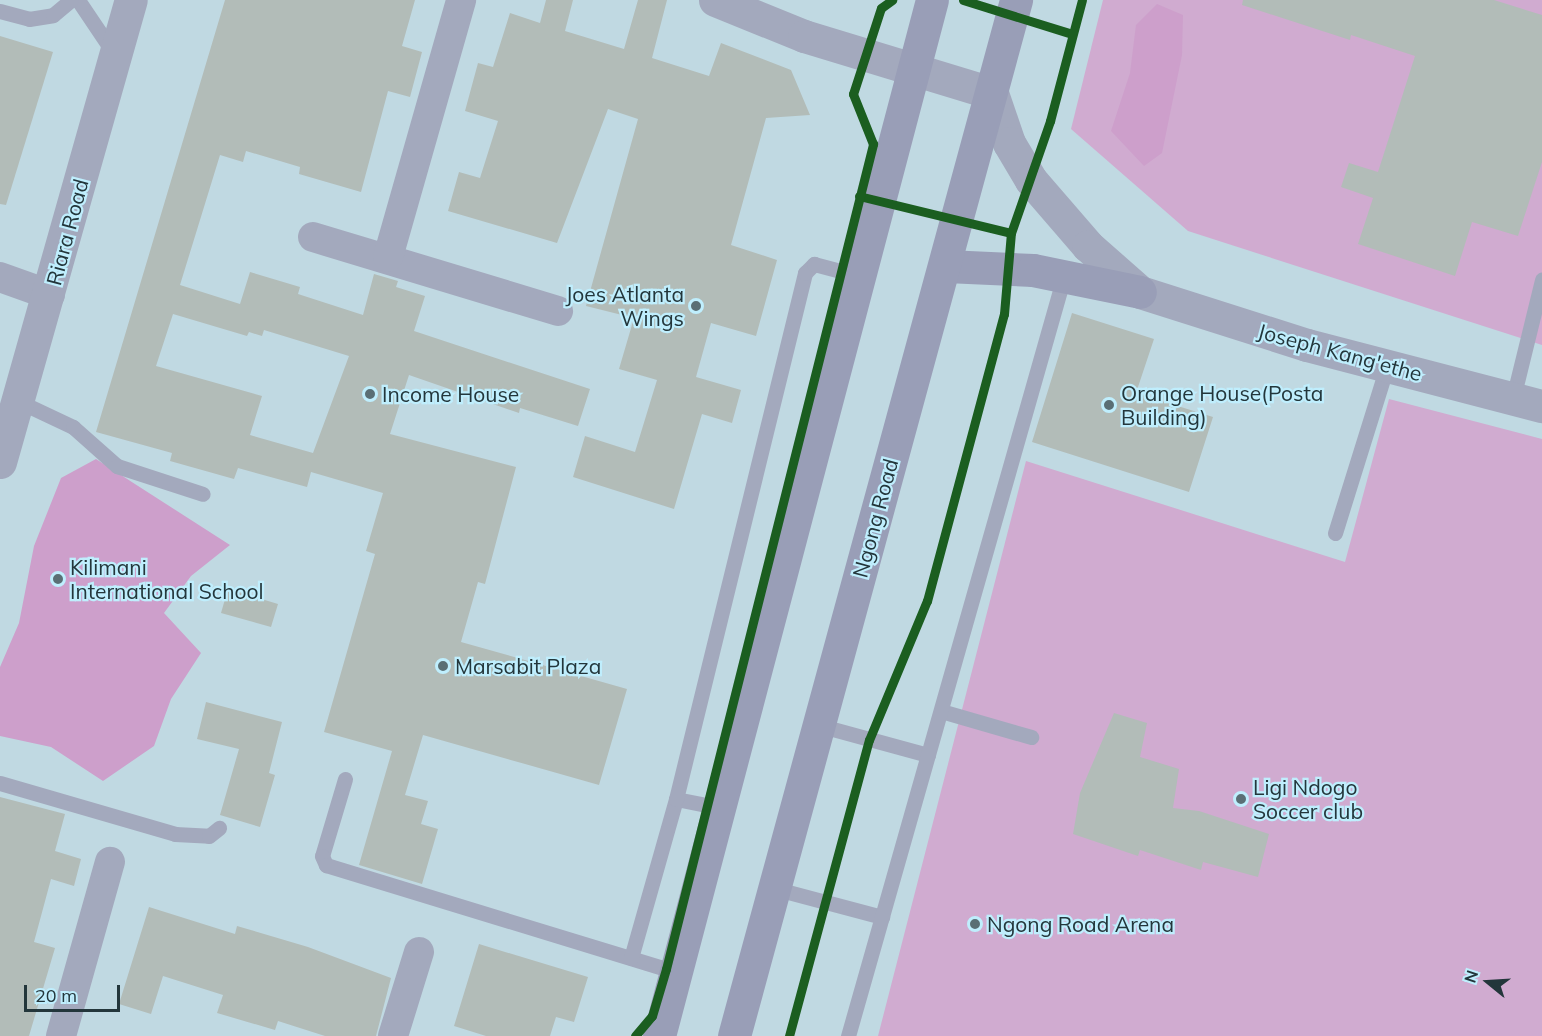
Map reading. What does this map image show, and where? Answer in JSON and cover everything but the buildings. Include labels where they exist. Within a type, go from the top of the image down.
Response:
[{"type":"main road","points":[[659,1036],[722,808],[932,0]]},
{"type":"main road","name":"Ngong Road","points":[[734,1036],[946,266],[1016,0]]},
{"type":"main road","points":[[946,266],[1008,267],[1140,292]]},
{"type":"street","name":"Riara Road","points":[[0,462],[50,295],[131,0]]},
{"type":"street","points":[[388,257],[461,0]]},
{"type":"street","points":[[715,0],[804,36],[992,93],[1009,143],[1031,180],[1089,246],[1140,292]]},
{"type":"street","points":[[313,237],[388,257],[558,311]]},
{"type":"street","points":[[4,284],[50,295]]},
{"type":"street","name":"Joseph Kang'ethe","points":[[1140,292],[1388,366],[1527,402]]},
{"type":"street","points":[[61,1036],[110,862]]},
{"type":"street","points":[[393,1036],[419,952]]},
{"type":"lane","points":[[0,10],[29,19],[53,15],[71,0]]},
{"type":"lane","points":[[78,0],[116,55]]},
{"type":"lane","points":[[631,958],[676,799],[805,273],[814,264],[859,276]]},
{"type":"lane","points":[[848,1036],[1064,276]]},
{"type":"lane","points":[[1527,402],[1542,280]]},
{"type":"lane","points":[[1335,533],[1388,366]]},
{"type":"lane","points":[[18,401],[73,428],[117,466],[203,494]]},
{"type":"lane","points":[[941,711],[1030,737]]},
{"type":"lane","points":[[818,725],[928,754]]},
{"type":"lane","points":[[345,779],[322,856],[326,865],[676,972]]},
{"type":"lane","points":[[0,783],[175,834],[209,836],[219,828]]},
{"type":"lane","points":[[676,799],[722,808]]},
{"type":"lane","points":[[773,888],[882,917]]},
{"type":"shaded area","points":[[1103,0],[1542,0],[1542,345],[1188,231],[1071,129]]},
{"type":"shaded area","points":[[1157,4],[1183,15],[1182,55],[1162,153],[1144,166],[1111,131],[1130,73],[1136,25]]},
{"type":"shaded area","name":"Ligi Ndogo Soccer club","points":[[1389,399],[1542,439],[1542,1036],[878,1036],[1026,461],[1345,562]]},
{"type":"shaded area","points":[[96,459],[230,545],[191,576],[164,613],[201,653],[171,699],[154,746],[103,781],[51,747],[0,736],[0,667],[19,623],[34,546],[61,478]]},
{"type":"cycle path","points":[[635,1036],[652,1016],[666,969],[873,144],[853,94],[881,8],[892,0]]},
{"type":"cycle path","points":[[963,0],[1072,34]]},
{"type":"cycle path","points":[[789,1036],[869,740],[927,601],[1004,314],[1011,233],[1050,121],[1082,0]]},
{"type":"cycle path","points":[[859,196],[1011,233]]},
{"type":"place","name":"Joes Atlanta Wings","points":[[696,306]]},
{"type":"place","name":"Income House","points":[[370,394]]},
{"type":"place","name":"Orange House(Posta Building)","points":[[1109,405]]},
{"type":"place","name":"Kilimani International School","points":[[58,579]]},
{"type":"place","name":"Marsabit Plaza","points":[[443,666]]},
{"type":"place","name":"Ligi Ndogo Soccer club","points":[[1241,799]]},
{"type":"place","name":"Ngong Road Arena","points":[[975,924]]}]
